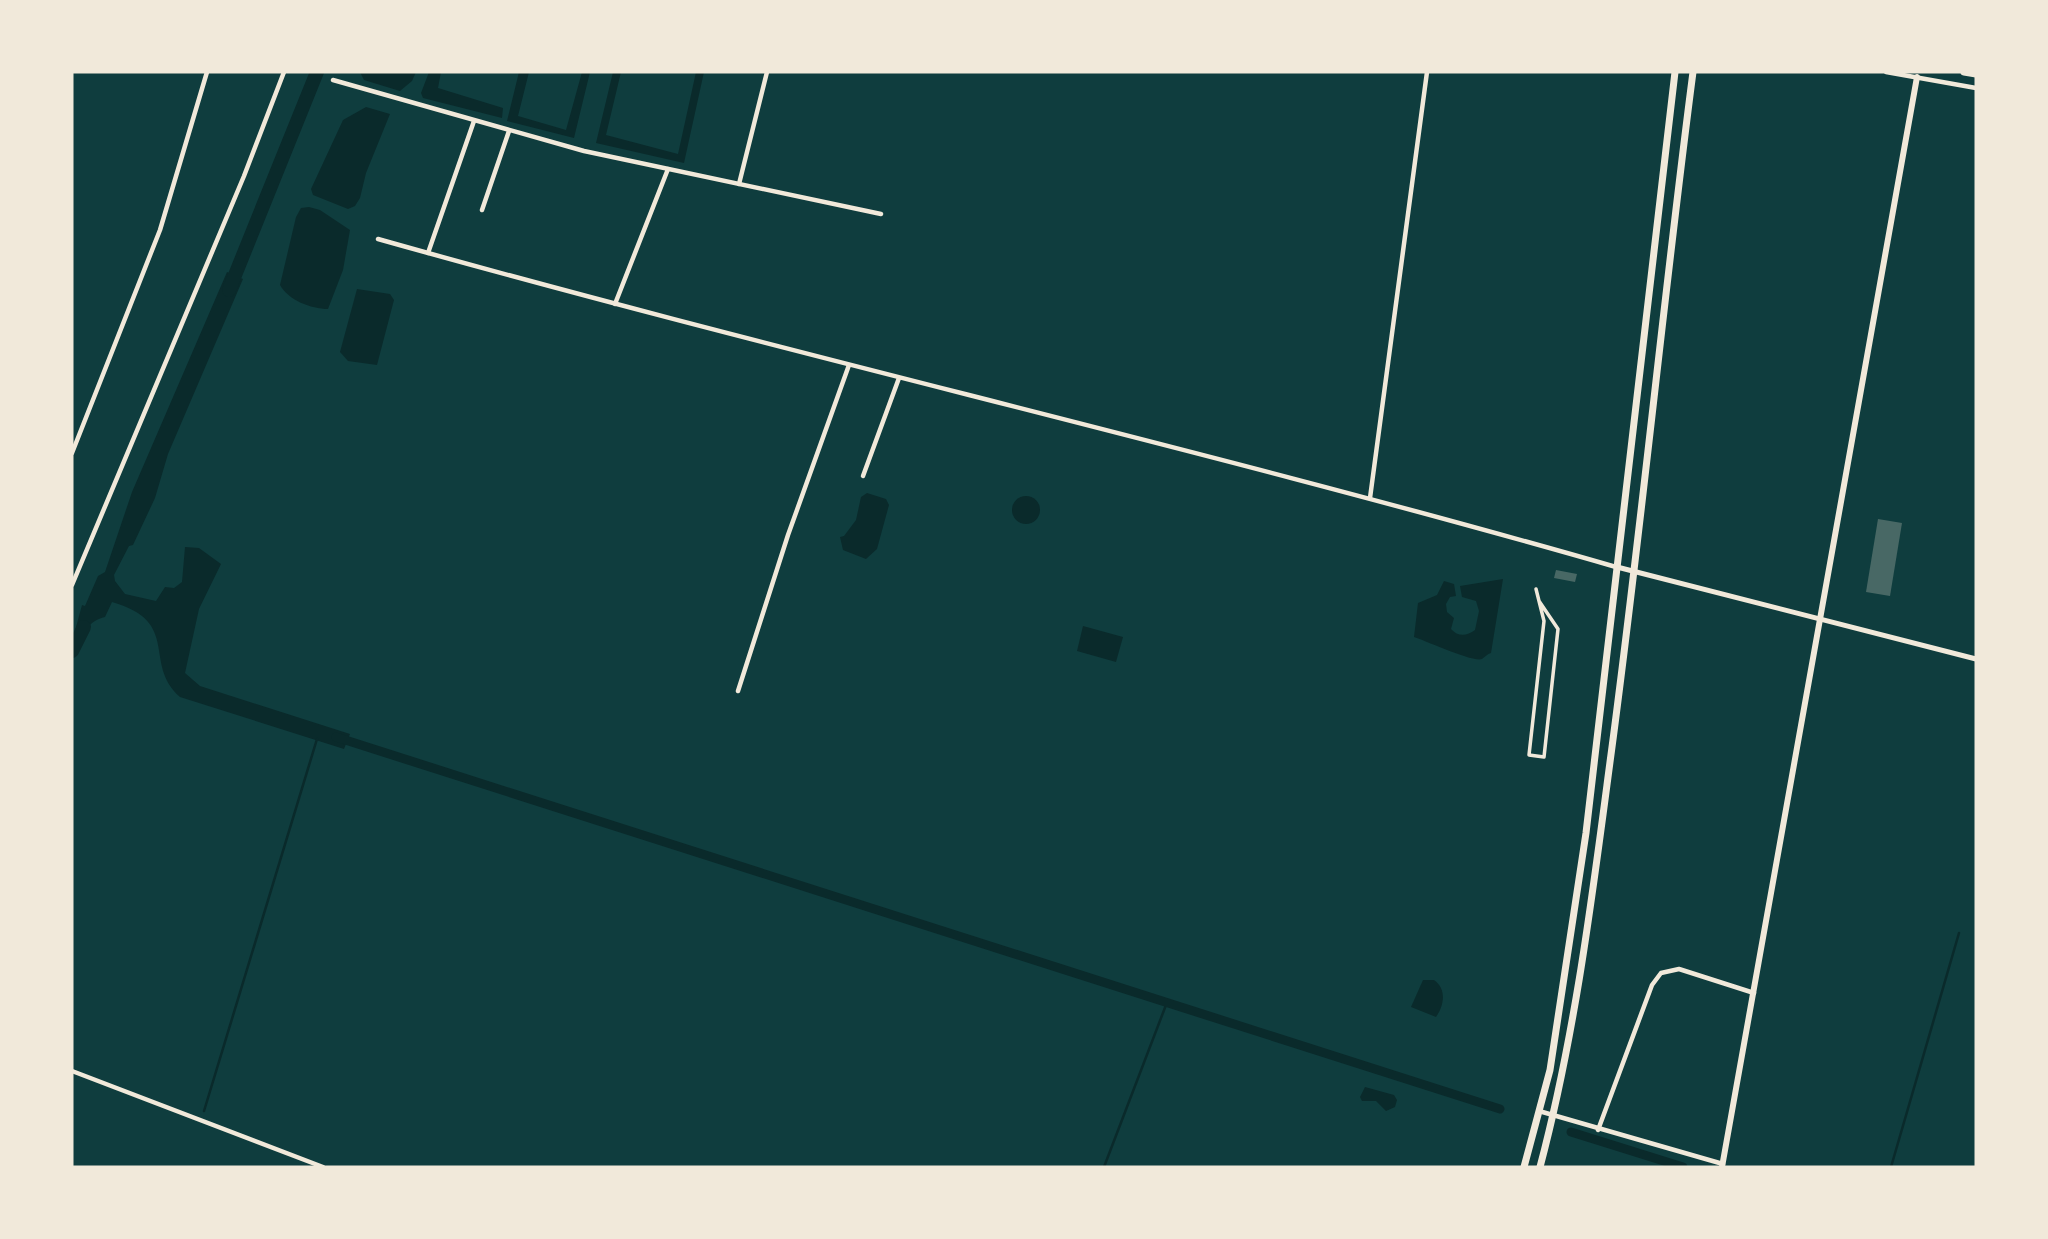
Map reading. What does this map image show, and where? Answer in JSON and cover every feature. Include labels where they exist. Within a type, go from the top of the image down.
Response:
[{"type":"main road","points":[[1524,1167],[1550,1070],[1586,834],[1675,72]]},
{"type":"main road","points":[[1540,1167],[1554,1116],[1595,877],[1693,72]]},
{"type":"main road","points":[[1964,72],[1976,74]]},
{"type":"main road","points":[[1723,1166],[1917,77]]},
{"type":"street","points":[[72,453],[160,230],[207,72]]},
{"type":"street","points":[[72,585],[244,176],[284,72]]},
{"type":"street","points":[[739,184],[767,72]]},
{"type":"street","points":[[1370,498],[1427,72]]},
{"type":"street","points":[[1886,72],[1976,88]]},
{"type":"street","points":[[334,80],[509,131],[668,169],[881,214]]},
{"type":"street","points":[[428,253],[474,121]]},
{"type":"street","points":[[482,210],[509,131]]},
{"type":"street","points":[[615,304],[668,169]]},
{"type":"street","points":[[378,239],[615,304],[1370,498],[1616,567],[1976,659]]},
{"type":"street","points":[[738,691],[805,485],[849,365]]},
{"type":"street","points":[[863,476],[899,377]]},
{"type":"street","points":[[1536,589],[1539,601],[1544,621],[1529,755],[1544,757],[1558,629],[1539,601]]},
{"type":"street","points":[[1598,1130],[1652,985],[1661,973],[1679,969],[1754,993]]},
{"type":"street","points":[[72,1072],[323,1167]]},
{"type":"street","points":[[1539,1111],[1723,1166]]},
{"type":"water","points":[[360,72],[416,72],[412,81],[400,91],[364,80]]},
{"type":"water","points":[[429,72],[441,72],[438,88],[503,108],[502,118],[423,98],[421,93]]},
{"type":"water","points":[[519,72],[529,72],[518,116],[566,130],[582,72],[590,72],[574,138],[507,121]]},
{"type":"water","points":[[613,72],[621,72],[606,135],[678,154],[696,72],[704,72],[684,163],[596,143]]},
{"type":"water","points":[[366,107],[390,114],[366,173],[360,198],[355,206],[348,209],[313,195],[311,189],[343,120]]},
{"type":"water","points":[[301,208],[320,210],[350,230],[343,270],[328,309],[301,303],[288,295],[280,285],[296,217]]},
{"type":"water","points":[[227,272],[243,279],[168,454],[155,498],[133,545],[129,546],[114,575],[115,581],[125,594],[156,601],[165,587],[174,588],[182,582],[185,547],[199,548],[221,564],[199,609],[185,673],[200,686],[350,734],[344,749],[180,697],[163,671],[154,632],[147,620],[133,610],[112,602],[105,617],[88,627],[79,645],[72,642],[82,605],[85,606],[98,576],[105,572],[132,492]]},
{"type":"water","points":[[357,289],[390,294],[394,300],[377,365],[348,361],[340,352]]},
{"type":"water","points":[[867,493],[886,499],[889,505],[877,549],[866,559],[843,550],[840,537],[844,536],[856,520],[861,497]]},
{"type":"water","points":[[1026,496],[1036,500],[1040,510],[1036,520],[1026,524],[1016,520],[1012,510],[1016,500]]},
{"type":"water","points":[[1503,579],[1491,653],[1482,659],[1460,655],[1414,637],[1418,603],[1437,595],[1444,581],[1454,584],[1456,596],[1450,597],[1446,604],[1447,612],[1454,618],[1451,629],[1463,635],[1475,630],[1479,611],[1476,601],[1462,597],[1460,586]]},
{"type":"water","points":[[1083,626],[1123,637],[1116,662],[1077,651]]},
{"type":"water","points":[[1423,980],[1434,980],[1441,988],[1442,1003],[1436,1017],[1411,1007]]},
{"type":"water","points":[[1365,1087],[1394,1095],[1397,1100],[1395,1107],[1386,1111],[1376,1101],[1362,1101],[1360,1097]]},
{"type":"building","points":[[1878,519],[1902,523],[1890,596],[1866,592]]},
{"type":"building","points":[[1556,570],[1577,574],[1575,582],[1554,578]]},
{"type":"waterway","points":[[229,290],[317,72]]},
{"type":"waterway","points":[[72,651],[84,627]]},
{"type":"waterway","points":[[336,737],[1500,1109]]},
{"type":"waterway","points":[[204,1111],[317,739]]},
{"type":"waterway","points":[[1891,1167],[1959,933]]},
{"type":"waterway","points":[[1104,1167],[1166,1005]]},
{"type":"waterway","points":[[1571,1132],[1683,1167]]}]
